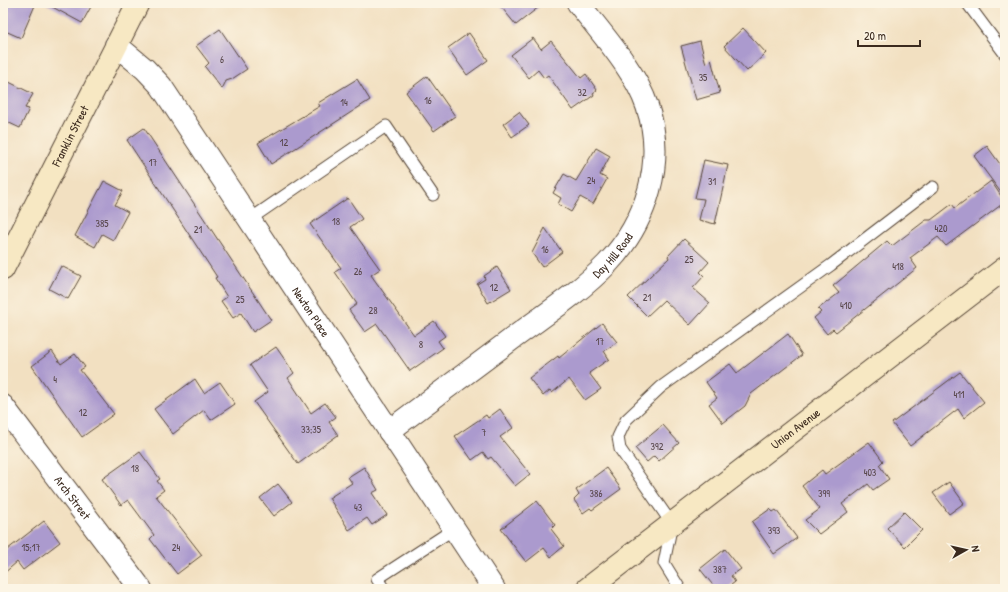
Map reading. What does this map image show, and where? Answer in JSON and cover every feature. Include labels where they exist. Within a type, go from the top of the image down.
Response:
[{"type":"main road","name":"Franklin Street","points":[[3,269],[138,3]]},
{"type":"main road","name":"Union Avenue","points":[[587,589],[1005,268]]},
{"type":"street","name":"Day Hill Road","points":[[389,431],[592,278],[621,247],[643,210],[650,189],[656,148],[653,126],[647,104],[622,62],[578,3]]},
{"type":"street","name":"Newton Place","points":[[116,45],[145,69],[161,86],[494,589]]},
{"type":"street","name":"Arch Street","points":[[3,406],[141,589]]},
{"type":"lane","points":[[967,3],[1005,54]]},
{"type":"lane","points":[[249,220],[386,126],[433,195]]},
{"type":"lane","points":[[680,589],[664,563],[672,524],[620,449],[618,437],[626,420],[661,387],[831,265],[933,187]]},
{"type":"lane","points":[[384,589],[377,579],[454,529]]},
{"type":"building","points":[[3,3],[36,3],[21,38],[3,30]]},
{"type":"building","points":[[45,3],[93,3],[82,23]]},
{"type":"building","points":[[498,3],[544,3],[516,25]]},
{"type":"building","points":[[743,28],[766,53],[747,71],[724,46]]},
{"type":"building","points":[[220,29],[247,69],[232,79],[226,81],[222,89],[205,67],[209,63],[196,46]]},
{"type":"building","points":[[469,33],[488,60],[467,75],[448,48]]},
{"type":"building","points":[[533,38],[541,49],[551,41],[581,78],[586,74],[597,90],[593,93],[594,95],[573,110],[548,75],[544,78],[538,70],[529,78],[511,55]]},
{"type":"building","points":[[700,41],[706,64],[711,59],[720,93],[696,100],[681,46]]},
{"type":"building","points":[[427,76],[455,116],[434,131],[406,92]]},
{"type":"building","points":[[3,79],[33,94],[25,108],[29,109],[20,128],[3,120]]},
{"type":"building","points":[[357,79],[370,100],[271,164],[258,143],[320,106],[318,103]]},
{"type":"building","points":[[519,112],[529,125],[512,137],[503,124]]},
{"type":"building","points":[[144,128],[271,320],[253,332],[241,313],[233,318],[221,301],[227,297],[215,278],[217,277],[127,140]]},
{"type":"building","points":[[987,146],[1005,171],[1005,198],[974,156]]},
{"type":"building","points":[[596,148],[610,156],[600,175],[607,179],[593,204],[580,197],[571,212],[558,204],[561,198],[553,193],[564,174],[576,181]]},
{"type":"building","points":[[704,160],[728,165],[715,224],[699,220],[704,199],[695,198]]},
{"type":"building","points":[[104,181],[123,191],[115,205],[128,212],[113,240],[102,234],[95,247],[75,236]]},
{"type":"building","points":[[991,181],[1005,202],[946,246],[938,237],[910,258],[917,268],[836,332],[833,329],[827,334],[814,318],[821,312],[818,309],[839,293],[833,286],[887,241],[892,246],[926,220],[931,220],[952,204],[955,208]]},
{"type":"building","points":[[348,198],[362,219],[350,227],[380,269],[371,275],[414,335],[434,321],[445,336],[438,341],[443,348],[410,371],[377,324],[365,332],[349,310],[357,304],[335,272],[341,268],[310,224]]},
{"type":"building","points":[[545,228],[562,252],[542,267],[532,253]]},
{"type":"building","points":[[684,239],[709,262],[700,272],[704,276],[693,288],[710,303],[690,325],[664,300],[647,316],[628,297],[669,258],[668,256]]},
{"type":"building","points":[[61,266],[81,276],[68,299],[49,289]]},
{"type":"building","points":[[497,267],[511,289],[488,303],[477,284],[485,279],[484,276]]},
{"type":"building","points":[[602,323],[617,342],[604,351],[609,359],[589,373],[601,389],[585,400],[569,379],[552,393],[550,390],[543,396],[529,378],[558,356],[559,358]]},
{"type":"building","points":[[788,334],[802,355],[751,394],[745,406],[723,423],[709,404],[717,398],[706,382],[730,364],[737,373]]},
{"type":"building","points":[[276,347],[294,373],[288,378],[311,413],[325,403],[336,417],[329,422],[338,435],[298,464],[254,402],[268,392],[250,365]]},
{"type":"building","points":[[52,351],[61,364],[75,354],[85,367],[80,370],[114,414],[82,437],[32,366]]},
{"type":"building","points":[[960,372],[984,402],[964,418],[958,409],[910,446],[892,423]]},
{"type":"building","points":[[195,379],[204,393],[220,382],[235,404],[211,420],[204,410],[173,434],[154,409]]},
{"type":"building","points":[[500,409],[513,428],[500,437],[530,474],[515,486],[491,457],[488,459],[483,452],[472,460],[455,436],[486,415],[488,418]]},
{"type":"building","points":[[663,425],[679,443],[659,461],[654,456],[647,462],[635,448]]},
{"type":"building","points":[[869,442],[883,461],[879,465],[889,479],[873,490],[868,484],[842,504],[848,512],[819,534],[805,520],[820,509],[802,486],[822,470],[825,474]]},
{"type":"building","points":[[140,452],[160,479],[157,481],[164,490],[156,496],[202,555],[177,574],[150,539],[154,535],[128,500],[121,505],[102,479]]},
{"type":"building","points":[[364,467],[378,490],[372,493],[387,515],[372,525],[367,518],[349,530],[329,498],[352,483],[348,477]]},
{"type":"building","points":[[606,468],[621,489],[592,510],[590,508],[583,513],[574,500],[579,495],[576,490]]},
{"type":"building","points":[[949,482],[964,503],[949,514],[933,493]]},
{"type":"building","points":[[278,484],[292,502],[274,516],[260,498]]},
{"type":"building","points":[[537,501],[555,525],[551,529],[564,546],[551,557],[544,548],[526,562],[501,529]]},
{"type":"building","points":[[770,509],[773,512],[776,510],[797,538],[774,554],[752,522]]},
{"type":"building","points":[[904,512],[922,530],[905,547],[887,528]]},
{"type":"building","points":[[44,521],[60,542],[23,570],[17,562],[3,574],[3,553]]},
{"type":"building","points":[[725,549],[741,569],[731,576],[735,582],[726,589],[716,589],[700,569]]}]
